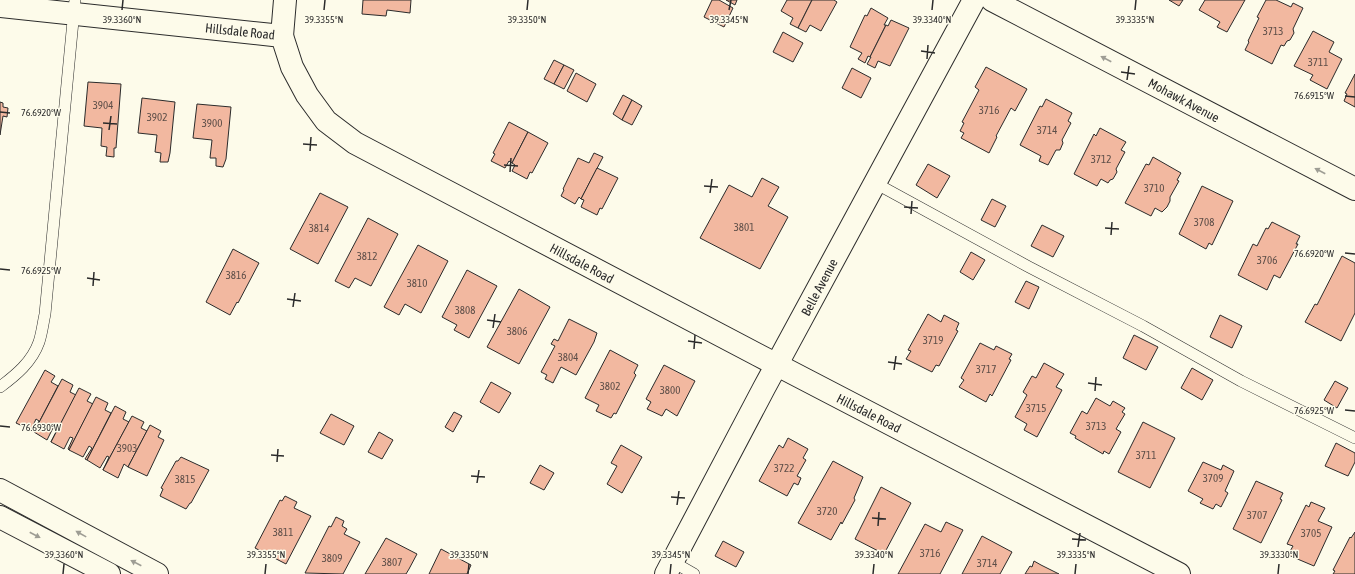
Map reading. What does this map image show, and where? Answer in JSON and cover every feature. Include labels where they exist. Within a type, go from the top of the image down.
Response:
[{"type":"street","points":[[282,36],[285,0]]},
{"type":"street","name":"Belle Avenue","points":[[669,568],[974,0]]},
{"type":"street","name":"Mohawk Avenue","points":[[992,0],[1355,189]]},
{"type":"street","name":"Hillsdale Road","points":[[0,6],[74,7],[282,36],[292,67],[307,95],[326,121],[355,143],[1179,574]]},
{"type":"street","points":[[0,490],[157,574]]},
{"type":"street","points":[[0,517],[106,573],[115,552]]},
{"type":"lane","points":[[0,387],[19,373],[31,358],[39,342],[45,314],[74,7]]},
{"type":"lane","points":[[875,183],[1022,263],[1143,326],[1241,381],[1355,438]]},
{"type":"lane","points":[[669,568],[694,574]]},
{"type":"building","points":[[363,0],[411,0],[410,13],[387,10],[386,16],[362,14]]},
{"type":"building","points":[[712,0],[719,0],[733,8],[724,27],[704,17]]},
{"type":"building","points":[[726,0],[737,0],[735,5]]},
{"type":"building","points":[[787,0],[812,0],[798,28],[790,24],[793,18],[781,11]]},
{"type":"building","points":[[812,0],[834,0],[837,2],[821,31],[810,25],[806,32],[798,28]]},
{"type":"building","points":[[1169,0],[1183,0],[1179,6]]},
{"type":"building","points":[[1205,0],[1245,0],[1227,32],[1217,27],[1220,22],[1199,10]]},
{"type":"building","points":[[1266,0],[1276,0],[1291,7],[1293,3],[1303,8],[1293,29],[1294,33],[1284,46],[1281,45],[1272,64],[1245,50],[1259,18],[1257,17]]},
{"type":"building","points":[[871,8],[888,18],[870,57],[868,56],[865,63],[858,59],[862,53],[850,47],[865,15],[867,16]]},
{"type":"building","points":[[891,20],[909,28],[890,66],[878,61],[875,68],[867,64],[886,25],[888,26]]},
{"type":"building","points":[[1313,31],[1334,42],[1329,52],[1342,59],[1327,89],[1310,80],[1313,75],[1294,66]]},
{"type":"building","points":[[783,32],[803,43],[793,62],[773,52]]},
{"type":"building","points":[[554,60],[564,65],[554,84],[544,79]]},
{"type":"building","points":[[564,65],[574,70],[564,89],[554,84]]},
{"type":"building","points":[[986,67],[1027,89],[1015,111],[1011,108],[989,153],[961,138],[964,133],[960,131],[964,123],[962,122],[979,90],[975,87]]},
{"type":"building","points":[[852,68],[871,78],[861,98],[842,88]]},
{"type":"building","points":[[576,73],[596,84],[587,102],[567,91]]},
{"type":"building","points":[[1355,74],[1355,107],[1344,101],[1347,94],[1345,93]]},
{"type":"building","points":[[88,82],[121,84],[114,157],[106,156],[107,147],[101,146],[102,128],[84,126]]},
{"type":"building","points":[[623,95],[632,100],[622,120],[613,114]]},
{"type":"building","points":[[142,98],[175,102],[168,162],[160,162],[161,153],[155,152],[157,135],[138,133]]},
{"type":"building","points":[[1046,99],[1072,113],[1068,121],[1071,123],[1062,140],[1063,143],[1060,150],[1056,150],[1048,165],[1039,161],[1041,156],[1020,145],[1040,106],[1042,107]]},
{"type":"building","points":[[632,100],[642,106],[632,125],[622,120]]},
{"type":"building","points":[[0,102],[3,103],[3,107],[8,108],[7,117],[3,116],[0,135]]},
{"type":"building","points":[[197,104],[231,107],[226,159],[223,167],[216,166],[216,158],[210,158],[212,140],[193,138]]},
{"type":"building","points":[[509,122],[528,132],[512,163],[509,161],[505,168],[491,161],[495,154],[493,153]]},
{"type":"building","points":[[1100,128],[1126,142],[1121,150],[1125,152],[1116,169],[1117,172],[1113,179],[1108,183],[1101,179],[1097,186],[1074,174],[1094,134],[1096,136]]},
{"type":"building","points":[[528,132],[548,143],[532,173],[530,172],[527,179],[512,171],[515,165],[512,163]]},
{"type":"building","points":[[594,153],[603,157],[581,199],[579,197],[575,204],[561,196],[564,190],[563,189],[578,158],[589,163]]},
{"type":"building","points":[[1153,157],[1181,173],[1167,207],[1162,212],[1155,208],[1151,216],[1125,203],[1146,164],[1149,165]]},
{"type":"building","points":[[928,164],[950,176],[937,198],[916,185]]},
{"type":"building","points":[[597,168],[618,178],[602,209],[600,208],[597,215],[581,207],[584,200],[581,199]]},
{"type":"building","points":[[762,178],[779,187],[768,206],[788,217],[760,269],[700,238],[729,185],[752,197]]},
{"type":"building","points":[[1202,186],[1233,201],[1212,245],[1209,243],[1206,249],[1179,234]]},
{"type":"building","points":[[320,193],[348,207],[318,264],[290,249]]},
{"type":"building","points":[[992,199],[1006,206],[995,227],[981,220]]},
{"type":"building","points":[[368,218],[398,234],[371,286],[355,278],[349,288],[335,281]]},
{"type":"building","points":[[1272,222],[1300,236],[1296,244],[1298,244],[1280,278],[1274,275],[1267,290],[1238,275],[1253,244],[1257,246],[1266,228],[1268,229]]},
{"type":"building","points":[[1042,225],[1064,236],[1053,257],[1031,246]]},
{"type":"building","points":[[418,245],[448,261],[421,313],[405,304],[399,315],[384,307]]},
{"type":"building","points":[[233,249],[259,263],[230,315],[206,302]]},
{"type":"building","points":[[971,252],[985,260],[973,280],[960,272]]},
{"type":"building","points":[[1342,256],[1355,263],[1355,313],[1341,341],[1305,322],[1315,304],[1317,305]]},
{"type":"building","points":[[467,270],[497,286],[469,338],[454,330],[457,325],[442,317]]},
{"type":"building","points":[[1026,281],[1039,287],[1029,309],[1015,302]]},
{"type":"building","points":[[519,289],[550,307],[519,364],[487,347]]},
{"type":"building","points":[[928,314],[941,322],[944,315],[959,323],[956,330],[958,331],[939,366],[936,365],[932,372],[906,359],[911,351],[908,350]]},
{"type":"building","points":[[1220,315],[1242,326],[1232,348],[1210,337]]},
{"type":"building","points":[[569,319],[597,333],[594,342],[576,375],[561,367],[553,383],[545,379],[547,375],[541,372],[555,346],[551,344],[554,339],[558,341]]},
{"type":"building","points":[[1134,335],[1158,347],[1146,370],[1123,358]]},
{"type":"building","points":[[980,343],[994,350],[996,346],[1012,354],[1009,359],[1011,360],[992,396],[990,394],[986,402],[959,387],[964,380],[961,378]]},
{"type":"building","points":[[610,350],[638,365],[634,373],[636,375],[616,414],[614,413],[611,418],[596,411],[599,405],[585,398]]},
{"type":"building","points":[[1044,363],[1064,374],[1056,387],[1062,390],[1037,437],[1024,430],[1027,424],[1015,417],[1027,395],[1023,392],[1032,376],[1036,378]]},
{"type":"building","points":[[664,365],[695,381],[677,416],[666,409],[662,416],[647,409],[651,402],[646,399]]},
{"type":"building","points":[[1192,368],[1213,380],[1202,400],[1181,388]]},
{"type":"building","points":[[45,370],[55,376],[51,382],[58,386],[34,432],[39,421],[36,419],[31,430],[16,423]]},
{"type":"building","points":[[62,379],[73,385],[70,392],[76,395],[51,442],[57,430],[53,428],[47,440],[34,432]]},
{"type":"building","points":[[1335,381],[1348,388],[1337,408],[1324,400]]},
{"type":"building","points":[[491,382],[511,393],[499,413],[480,402]]},
{"type":"building","points":[[79,388],[91,394],[87,401],[93,404],[69,450],[68,449],[73,438],[70,437],[64,449],[51,442]]},
{"type":"building","points":[[96,397],[108,403],[105,410],[111,413],[87,460],[85,459],[92,448],[89,446],[83,457],[69,450]]},
{"type":"building","points":[[1096,398],[1110,406],[1113,401],[1125,408],[1122,412],[1125,414],[1116,429],[1121,432],[1109,454],[1104,451],[1103,454],[1075,438],[1076,436],[1070,433],[1082,411],[1087,414]]},
{"type":"building","points":[[115,406],[126,412],[123,419],[129,422],[103,470],[109,457],[107,456],[100,468],[87,460]]},
{"type":"building","points":[[454,412],[462,416],[453,432],[445,427]]},
{"type":"building","points":[[331,414],[354,426],[344,445],[320,433]]},
{"type":"building","points":[[132,416],[144,422],[141,428],[147,431],[128,467],[124,464],[118,478],[103,470]]},
{"type":"building","points":[[1143,422],[1175,438],[1150,488],[1118,472]]},
{"type":"building","points":[[150,425],[161,431],[158,437],[164,440],[147,476],[128,467]]},
{"type":"building","points":[[379,432],[393,440],[382,459],[368,452]]},
{"type":"building","points":[[788,438],[808,449],[803,458],[806,460],[797,476],[801,478],[798,485],[794,483],[787,496],[759,481],[779,445],[783,448]]},
{"type":"building","points":[[1336,443],[1355,453],[1355,462],[1348,476],[1325,466]]},
{"type":"building","points":[[621,445],[642,457],[622,493],[607,484],[617,466],[611,463]]},
{"type":"building","points":[[181,457],[209,470],[191,503],[186,509],[160,496],[163,489],[161,488],[176,461],[178,461]]},
{"type":"building","points":[[833,461],[863,477],[854,498],[855,500],[842,524],[841,522],[831,540],[798,523]]},
{"type":"building","points":[[1203,462],[1221,470],[1223,465],[1234,471],[1225,491],[1228,493],[1221,507],[1216,504],[1213,509],[1200,503],[1203,499],[1188,491]]},
{"type":"building","points":[[540,465],[554,473],[544,490],[530,483]]},
{"type":"building","points":[[1256,481],[1283,493],[1280,499],[1282,500],[1261,543],[1233,529]]},
{"type":"building","points":[[881,487],[911,503],[884,554],[855,539]]},
{"type":"building","points":[[285,496],[297,502],[294,508],[311,516],[286,564],[255,548],[280,500],[282,501]]},
{"type":"building","points":[[1311,502],[1325,508],[1318,521],[1332,527],[1314,566],[1288,555],[1293,546],[1287,544],[1306,505],[1309,507]]},
{"type":"building","points":[[336,517],[344,521],[342,526],[347,529],[344,534],[360,542],[343,574],[305,573],[329,526],[331,527]]},
{"type":"building","points":[[946,522],[963,530],[940,574],[898,574],[925,524],[941,532]]},
{"type":"building","points":[[1355,532],[1355,574],[1333,574],[1335,571],[1333,570],[1350,537],[1351,538]]},
{"type":"building","points":[[982,536],[1012,552],[1000,574],[962,574]]},
{"type":"building","points":[[386,538],[417,554],[409,569],[406,574],[365,574]]},
{"type":"building","points":[[723,541],[744,552],[736,567],[715,556]]},
{"type":"building","points":[[441,549],[471,565],[467,574],[429,574]]},
{"type":"building","points":[[1034,561],[1059,574],[1025,574],[1030,566],[1032,567]]}]
